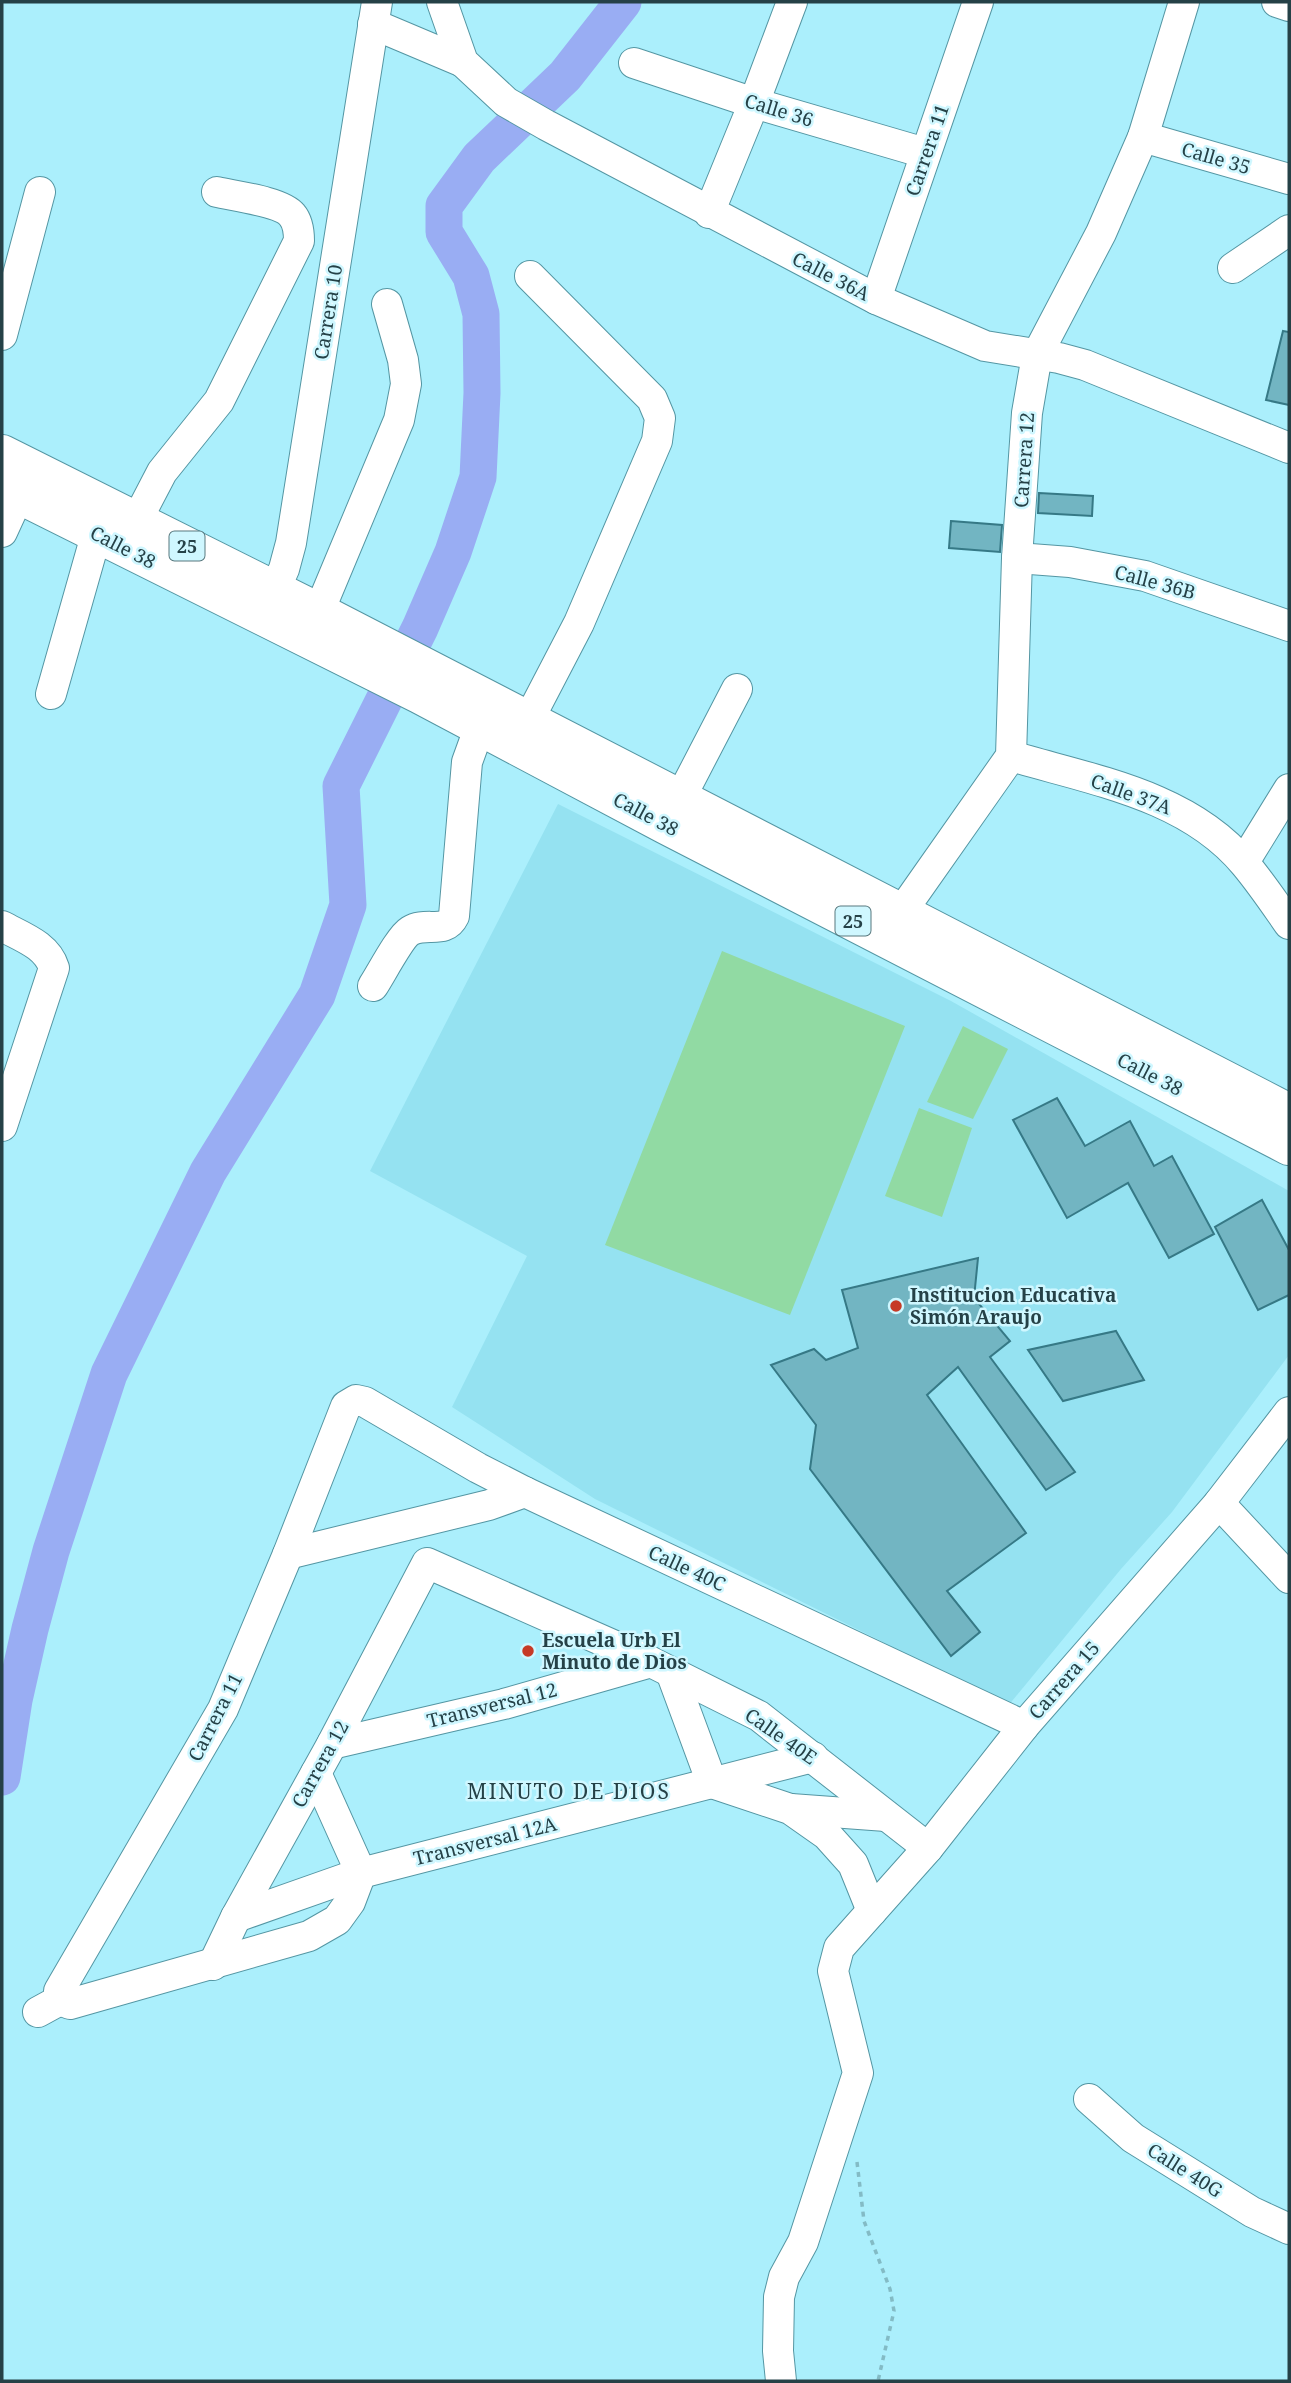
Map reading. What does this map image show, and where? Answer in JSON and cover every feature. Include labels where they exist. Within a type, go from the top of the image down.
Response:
[{"type":"highway","name":"Calle 38","points":[[2,454],[137,520],[269,604]]},
{"type":"highway","name":"Calle 38","points":[[10,491],[98,535],[269,604],[427,683],[528,721],[674,812],[1289,1146]]},
{"type":"highway","name":"Calle 38","points":[[427,683],[480,726],[900,914],[1289,1113]]},
{"type":"street","name":"Calle 36A","points":[[442,2],[463,62],[506,102],[709,213],[876,299],[985,345],[1085,365],[1289,448]]},
{"type":"street","name":"Carrera 11","points":[[876,299],[978,2]]},
{"type":"street","name":"Carrera 12","points":[[1011,756],[1017,558],[1027,413],[1037,355],[1101,233],[1143,137],[1184,2]]},
{"type":"street","points":[[1278,2],[1289,6]]},
{"type":"street","points":[[709,213],[754,103],[783,4]]},
{"type":"street","points":[[375,13],[463,62]]},
{"type":"street","name":"Carrera 10","points":[[269,604],[291,543],[375,13]]},
{"type":"street","name":"Calle 36","points":[[634,63],[754,103],[925,153]]},
{"type":"street","name":"Calle 35","points":[[1143,137],[1289,178]]},
{"type":"street","points":[[2,335],[40,192]]},
{"type":"street","points":[[137,520],[162,472],[219,401],[299,241],[299,231],[293,215],[284,208],[218,192]]},
{"type":"street","points":[[1233,268],[1289,230]]},
{"type":"street","points":[[528,721],[579,622],[657,441],[660,418],[652,399],[530,276]]},
{"type":"street","points":[[314,626],[399,420],[406,384],[403,360],[387,304]]},
{"type":"street","points":[[2,532],[10,491]]},
{"type":"street","points":[[51,694],[98,535]]},
{"type":"street","name":"Calle 36B","points":[[1017,558],[1070,562],[1145,576],[1289,626]]},
{"type":"street","points":[[674,812],[737,689]]},
{"type":"street","points":[[373,986],[405,935],[421,926],[444,927],[454,916],[462,797],[467,762],[480,726]]},
{"type":"street","points":[[900,914],[1011,756]]},
{"type":"street","name":"Calle 37A","points":[[1011,756],[1149,797],[1188,816],[1216,836],[1244,862],[1289,924]]},
{"type":"street","points":[[1244,862],[1289,789]]},
{"type":"street","points":[[2,926],[50,955],[54,968],[2,1126]]},
{"type":"street","name":"Carrera 11","points":[[213,1965],[70,2004],[49,2006],[223,1709],[346,1406],[356,1400]]},
{"type":"street","name":"Calle 40C","points":[[356,1400],[365,1402],[525,1493],[1024,1726]]},
{"type":"street","name":"Carrera 15","points":[[781,2381],[778,2351],[779,2297],[785,2277],[803,2242],[858,2073],[833,1971],[839,1948],[929,1848],[1024,1726],[1284,1428]]},
{"type":"street","points":[[288,1554],[489,1505],[525,1493]]},
{"type":"street","points":[[1219,1503],[1289,1578]]},
{"type":"street","name":"Carrera 12","points":[[213,1965],[236,1917],[332,1744],[427,1563]]},
{"type":"street","name":"Calle 40E","points":[[427,1563],[661,1667],[760,1716],[929,1848]]},
{"type":"street","points":[[661,1667],[712,1783],[790,1809],[886,1816]]},
{"type":"street","name":"Transversal 12","points":[[332,1744],[661,1667]]},
{"type":"street","name":"Transversal 12A","points":[[236,1917],[360,1873],[813,1757]]},
{"type":"street","points":[[213,1965],[323,1930],[337,1920],[350,1902],[360,1873],[316,1773]]},
{"type":"street","points":[[790,1809],[827,1835],[853,1864],[872,1911]]},
{"type":"street","name":"Calle 40G","points":[[1089,2099],[1133,2138],[1252,2212],[1289,2229]]},
{"type":"path","points":[[857,2150],[864,2221],[890,2289],[894,2311],[878,2381]]},
{"type":"shaded area","name":"Institucion Educativa Simón Araujo","points":[[558,804],[951,1001],[1289,1191],[1289,1355],[1172,1512],[1121,1569],[1003,1712],[881,1641],[595,1499],[452,1407],[527,1256],[370,1171]]},
{"type":"green space","points":[[722,951],[905,1026],[790,1315],[605,1245]]},
{"type":"green space","points":[[963,1026],[1008,1049],[973,1119],[927,1102]]},
{"type":"green space","points":[[919,1108],[972,1128],[942,1217],[885,1196]]},
{"type":"building","points":[[1283,331],[1289,332],[1289,405],[1266,400]]},
{"type":"building","points":[[1039,493],[1093,496],[1092,516],[1038,513]]},
{"type":"building","points":[[951,521],[1002,525],[1000,552],[949,548]]},
{"type":"building","points":[[1057,1098],[1085,1146],[1130,1121],[1154,1166],[1172,1156],[1214,1234],[1169,1258],[1128,1183],[1067,1218],[1013,1120]]},
{"type":"building","points":[[1262,1200],[1289,1250],[1289,1295],[1258,1310],[1215,1227]]},
{"type":"building","points":[[978,1258],[974,1298],[1010,1341],[990,1357],[1075,1472],[1046,1490],[958,1367],[927,1395],[1026,1533],[947,1591],[980,1632],[951,1656],[810,1469],[816,1425],[771,1365],[814,1349],[826,1360],[858,1348],[842,1290]]},
{"type":"building","points":[[1116,1331],[1144,1380],[1063,1401],[1028,1350]]},
{"type":"waterway","points":[[2,1777],[14,1700],[30,1629],[51,1551],[109,1374],[208,1172],[317,995],[348,905],[341,786],[420,628],[453,552],[478,477],[482,393],[481,314],[471,276],[444,232],[444,206],[479,158],[565,76],[623,2]]},
{"type":"place","name":"Institucion Educativa Simón Araujo","points":[[896,1306]]},
{"type":"place","name":"Escuela Urb El Minuto de Dios","points":[[528,1651]]},
{"type":"district","name":"MINUTO DE DIOS","points":[[569,1791]]}]
